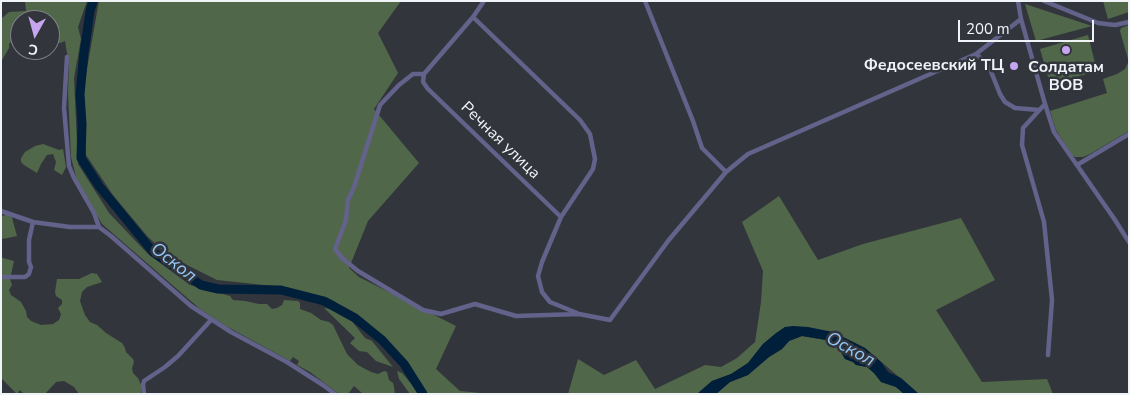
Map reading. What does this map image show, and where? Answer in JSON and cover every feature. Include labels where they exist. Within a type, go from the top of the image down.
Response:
[{"type":"street","points":[[484,1],[473,17],[424,74],[413,74],[380,104],[354,187],[348,200],[346,220],[335,249],[342,258],[358,271],[423,310],[441,314],[475,304],[516,316],[579,314]]},
{"type":"street","points":[[646,1],[702,148],[726,172]]},
{"type":"street","points":[[1018,1],[1044,104],[1054,132],[1129,242]]},
{"type":"street","points":[[1044,1],[1098,23],[1115,26],[1129,22]]},
{"type":"street","points":[[473,17],[580,120],[590,134],[595,159],[593,169],[561,217],[538,276],[542,292],[550,302],[579,314],[610,320],[668,241],[726,172],[748,154],[976,54],[1021,19]]},
{"type":"street","points":[[976,54],[990,69],[1000,94],[1006,102],[1015,108],[1039,110]]},
{"type":"street","points":[[67,56],[64,108],[70,166],[74,178],[94,213],[99,227],[191,306],[231,332],[287,362],[335,394]]},
{"type":"street","name":"Речная улица","points":[[424,74],[423,82],[434,96],[561,217]]},
{"type":"street","points":[[1044,104],[1023,128],[1022,145],[1044,222],[1052,300],[1048,355]]},
{"type":"street","points":[[1077,165],[1129,134]]},
{"type":"street","points":[[1,211],[33,222],[70,227],[99,227]]},
{"type":"street","points":[[1,277],[25,277],[29,274],[31,267],[29,240],[33,222]]},
{"type":"street","points":[[144,394],[144,381],[178,356],[211,320]]},
{"type":"green space","points":[[25,1],[87,1],[78,27],[81,39],[74,78],[78,164],[109,213],[148,254],[190,285],[230,296],[233,300],[267,304],[272,309],[282,305],[284,300],[298,301],[300,309],[333,325],[347,354],[358,365],[378,374],[384,371],[387,372],[389,380],[393,383],[395,394],[363,394],[354,386],[348,394],[339,394],[310,372],[297,365],[299,361],[293,357],[290,361],[226,326],[200,309],[102,224],[77,181],[71,157],[68,93],[69,66],[65,41],[60,43],[60,10],[26,10]]},
{"type":"green space","points":[[99,1],[401,1],[378,33],[398,73],[374,109],[419,163],[368,221],[349,268],[359,277],[456,326],[436,369],[460,391],[491,394],[423,394],[404,364],[382,340],[334,301],[274,286],[217,280],[169,256],[148,237],[113,195],[86,155],[83,91]]},
{"type":"green space","points":[[1103,1],[1129,1],[1129,12],[1108,19]]},
{"type":"green space","points":[[1025,4],[1092,26],[1036,41]]},
{"type":"green space","points":[[9,12],[10,43],[1,62],[2,18]]},
{"type":"green space","points":[[1129,25],[1129,131],[1090,154],[1083,157],[1075,157],[1056,130],[1050,111],[1107,93],[1103,79],[1125,69],[1128,63],[1120,31],[1121,28]]},
{"type":"green space","points":[[1088,35],[1095,63],[1085,66],[1087,74],[1050,84],[1040,49]]},
{"type":"green space","points":[[43,144],[59,150],[63,149],[66,167],[62,175],[54,170],[56,162],[53,154],[47,155],[37,173],[21,162],[25,152]]},
{"type":"green space","points":[[779,196],[818,260],[863,244],[961,218],[995,280],[936,310],[982,382],[1047,379],[1053,394],[919,394],[865,348],[833,332],[785,327],[763,344],[748,363],[731,374],[712,381],[697,394],[568,394],[578,359],[604,375],[636,360],[655,389],[705,365],[721,367],[737,358],[755,342],[763,271],[742,222]]},
{"type":"green space","points":[[11,214],[17,236],[1,239],[1,216]]},
{"type":"green space","points":[[1,257],[14,261],[11,275],[1,275]]},
{"type":"green space","points":[[92,273],[97,274],[102,282],[87,287],[82,292],[80,301],[85,315],[90,322],[122,343],[126,352],[133,359],[133,373],[141,385],[141,394],[79,394],[74,387],[64,381],[56,382],[45,394],[24,394],[20,390],[17,394],[1,378],[1,279],[10,279],[12,285],[9,290],[11,295],[21,302],[27,317],[31,321],[41,325],[53,324],[59,320],[61,314],[58,308],[62,304],[62,300],[56,296],[55,292],[57,279],[79,279]]},
{"type":"green space","points":[[324,308],[333,309],[351,320],[365,338],[372,341],[393,367],[376,361],[367,352],[359,351],[350,343],[355,338]]},
{"type":"green space","points":[[802,336],[832,341],[845,359],[856,365],[867,367],[881,382],[896,387],[904,394],[716,394],[730,382],[748,375],[769,357],[782,349],[789,341]]},
{"type":"green space","points":[[397,371],[402,373],[420,394],[410,394],[399,379]]},
{"type":"water","points":[[793,326],[833,332],[865,348],[881,362],[888,372],[901,378],[919,394],[904,394],[896,387],[881,382],[867,367],[856,365],[845,359],[832,341],[802,336],[789,341],[782,349],[769,357],[748,375],[730,382],[716,394],[697,394],[712,381],[731,374],[748,363],[763,344],[776,333],[785,327]]},
{"type":"waterway","name":"Оскол","points":[[93,1],[84,53],[80,94],[82,124],[81,158],[99,186],[153,252],[201,285],[218,289],[281,290],[324,301],[355,318],[382,340],[404,364],[423,394]]},
{"type":"place","name":"Солдатам ВОВ","points":[[1066,50]]},
{"type":"place","name":"Федосеевский ТЦ","points":[[1014,66]]}]
